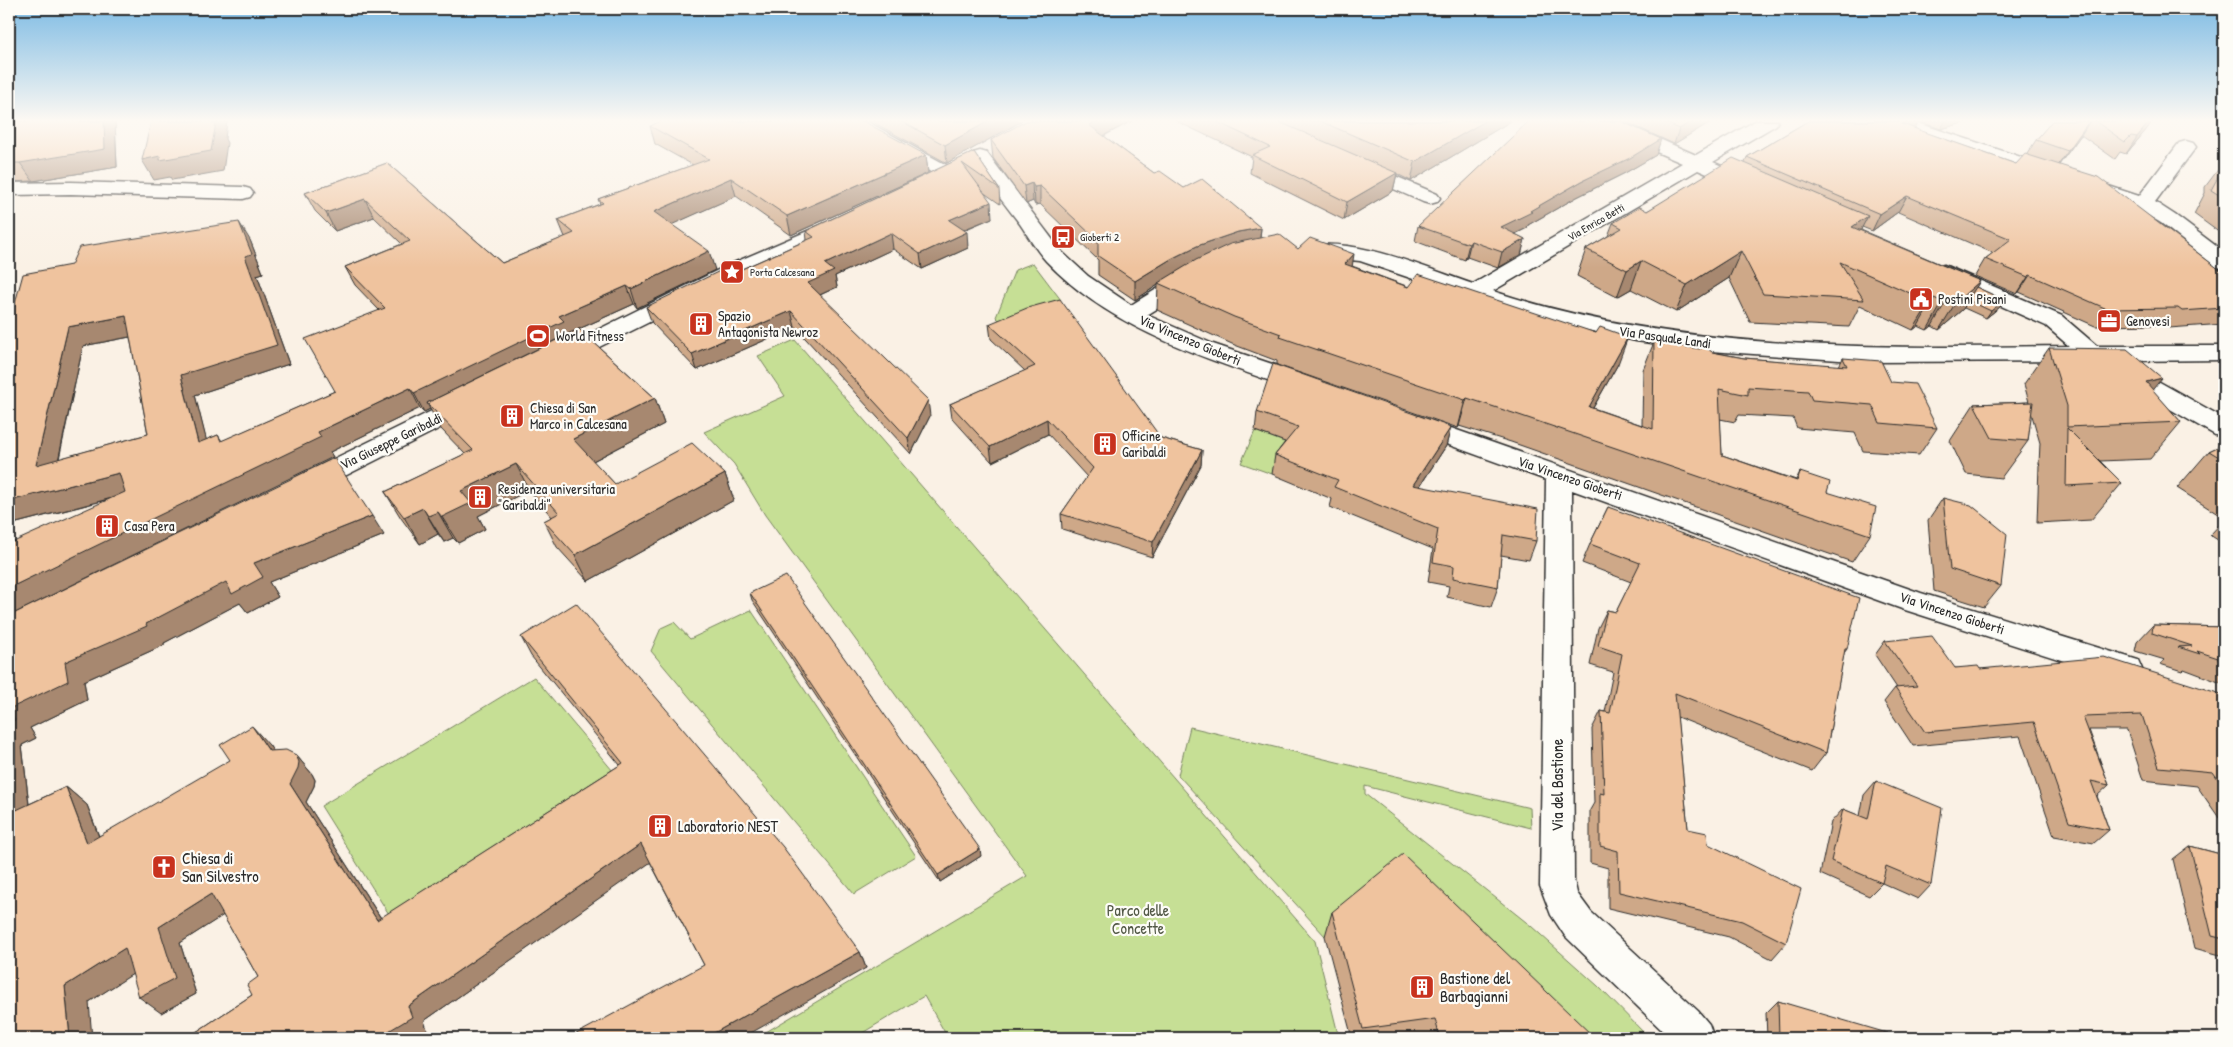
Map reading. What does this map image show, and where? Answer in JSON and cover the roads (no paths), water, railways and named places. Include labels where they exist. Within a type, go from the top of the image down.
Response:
[{"type":"street","points":[[941,170],[947,173]]},
{"type":"street","name":"Via Vincenzo Gioberti","points":[[947,173],[953,170]]},
{"type":"street","name":"Via Vincenzo Gioberti","points":[[997,170],[1053,256],[1094,292],[1131,315],[1171,334],[1219,354],[1330,393]]},
{"type":"street","points":[[1366,170],[1430,198]]},
{"type":"street","name":"Via Enrico Betti","points":[[1474,293],[1684,170]]},
{"type":"street","points":[[1715,170],[1769,194]]},
{"type":"street","points":[[2038,170],[2143,204],[2168,219],[2224,262]]},
{"type":"street","points":[[2143,204],[2169,170]]},
{"type":"street","points":[[926,183],[947,173]]},
{"type":"street","points":[[9,189],[71,188],[243,193]]},
{"type":"street","points":[[539,368],[732,272],[856,215]]},
{"type":"street","name":"Via Pasquale Landi","points":[[1286,254],[1328,251],[1354,253],[1525,309],[1636,334],[1743,347],[1867,355],[2224,353]]},
{"type":"street","points":[[1925,264],[2054,321],[2090,353],[2224,429]]},
{"type":"street","points":[[1131,315],[1210,268]]},
{"type":"street","name":"Via Giuseppe Garibaldi","points":[[284,495],[486,394]]},
{"type":"street","name":"Via Vincenzo Gioberti","points":[[1394,416],[1912,601],[2149,676]]},
{"type":"street","name":"Via del Bastione","points":[[1559,475],[1556,880],[1559,896],[1567,911],[1578,924],[1684,1025],[1695,1038]]},
{"type":"place","name":"Gioberti 2","points":[[1063,237]]},
{"type":"place","name":"Porta Calcesana","points":[[732,272]]},
{"type":"place","name":"Postini Pisani","points":[[1921,299]]},
{"type":"place","name":"Genovesi","points":[[2109,321]]},
{"type":"place","name":"Spazio Antagonista Newroz","points":[[701,324]]},
{"type":"place","name":"World Fitness","points":[[538,336]]},
{"type":"place","name":"Chiesa di San Marco in Calcesana","points":[[512,416]]},
{"type":"place","name":"Officine Garibaldi","points":[[1105,444]]},
{"type":"place","name":"Residenza universitaria \"Garibaldi\"","points":[[480,497]]},
{"type":"place","name":"Casa Pera","points":[[107,526]]},
{"type":"place","name":"Laboratorio NEST","points":[[660,826]]},
{"type":"place","name":"Chiesa di San Silvestro","points":[[164,867]]},
{"type":"place","name":"Bastione del Barbagianni","points":[[1422,987]]},
{"type":"park label","name":"Parco delle Concette","points":[[1138,919]]}]
